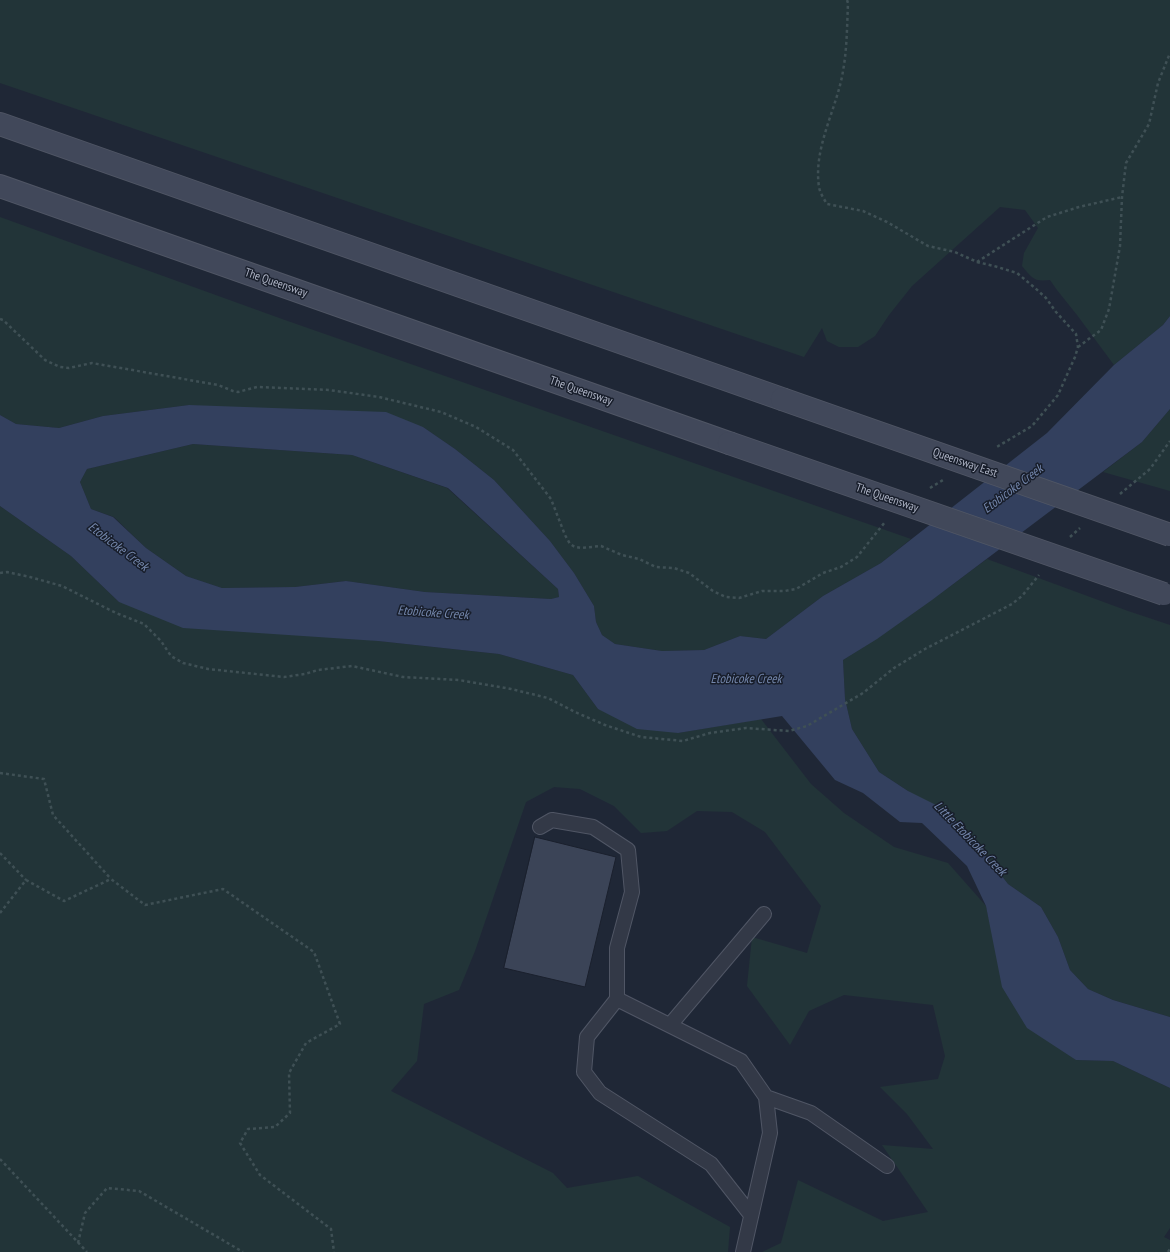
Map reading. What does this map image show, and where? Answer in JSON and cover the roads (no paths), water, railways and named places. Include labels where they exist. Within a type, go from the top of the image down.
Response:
[{"type":"main road","name":"Queensway East","points":[[0,124],[1170,535]]},
{"type":"main road","name":"The Queensway","points":[[0,186],[1167,596]]},
{"type":"lane","points":[[540,827],[552,820],[593,827],[628,850],[632,892],[617,948],[617,999],[587,1037],[584,1072],[600,1093],[711,1164],[751,1215]]},
{"type":"lane","points":[[670,1025],[764,914]]},
{"type":"lane","points":[[617,999],[741,1060],[766,1097],[770,1133],[743,1252]]},
{"type":"lane","points":[[766,1097],[811,1113],[887,1166]]},
{"type":"water","name":"Etobicoke Creek","points":[[1170,316],[1170,409],[1142,442],[932,600],[877,639],[843,660],[845,699],[852,729],[879,772],[908,791],[946,810],[984,853],[1008,884],[1041,907],[1058,937],[1070,970],[1088,989],[1113,1000],[1170,1017],[1170,1088],[1113,1061],[1076,1060],[1027,1028],[1002,987],[986,906],[967,866],[922,823],[900,822],[863,793],[835,780],[782,716],[678,733],[637,729],[598,709],[573,675],[499,654],[378,641],[183,628],[119,602],[71,556],[0,506],[0,415],[16,424],[59,428],[103,416],[189,405],[386,412],[423,427],[455,449],[494,480],[550,541],[574,573],[594,606],[596,622],[602,635],[615,644],[662,651],[704,650],[740,636],[766,639],[823,596],[881,563],[1047,433],[1114,365],[1163,325]],"holes":[[[193,444],[352,455],[448,488],[558,589],[559,597],[551,599],[425,592],[346,581],[295,587],[222,588],[186,576],[146,548],[113,517],[91,509],[80,482],[87,469]]]},
{"type":"water label","name":"Little Etobicoke Creek","points":[[970,839]]}]
